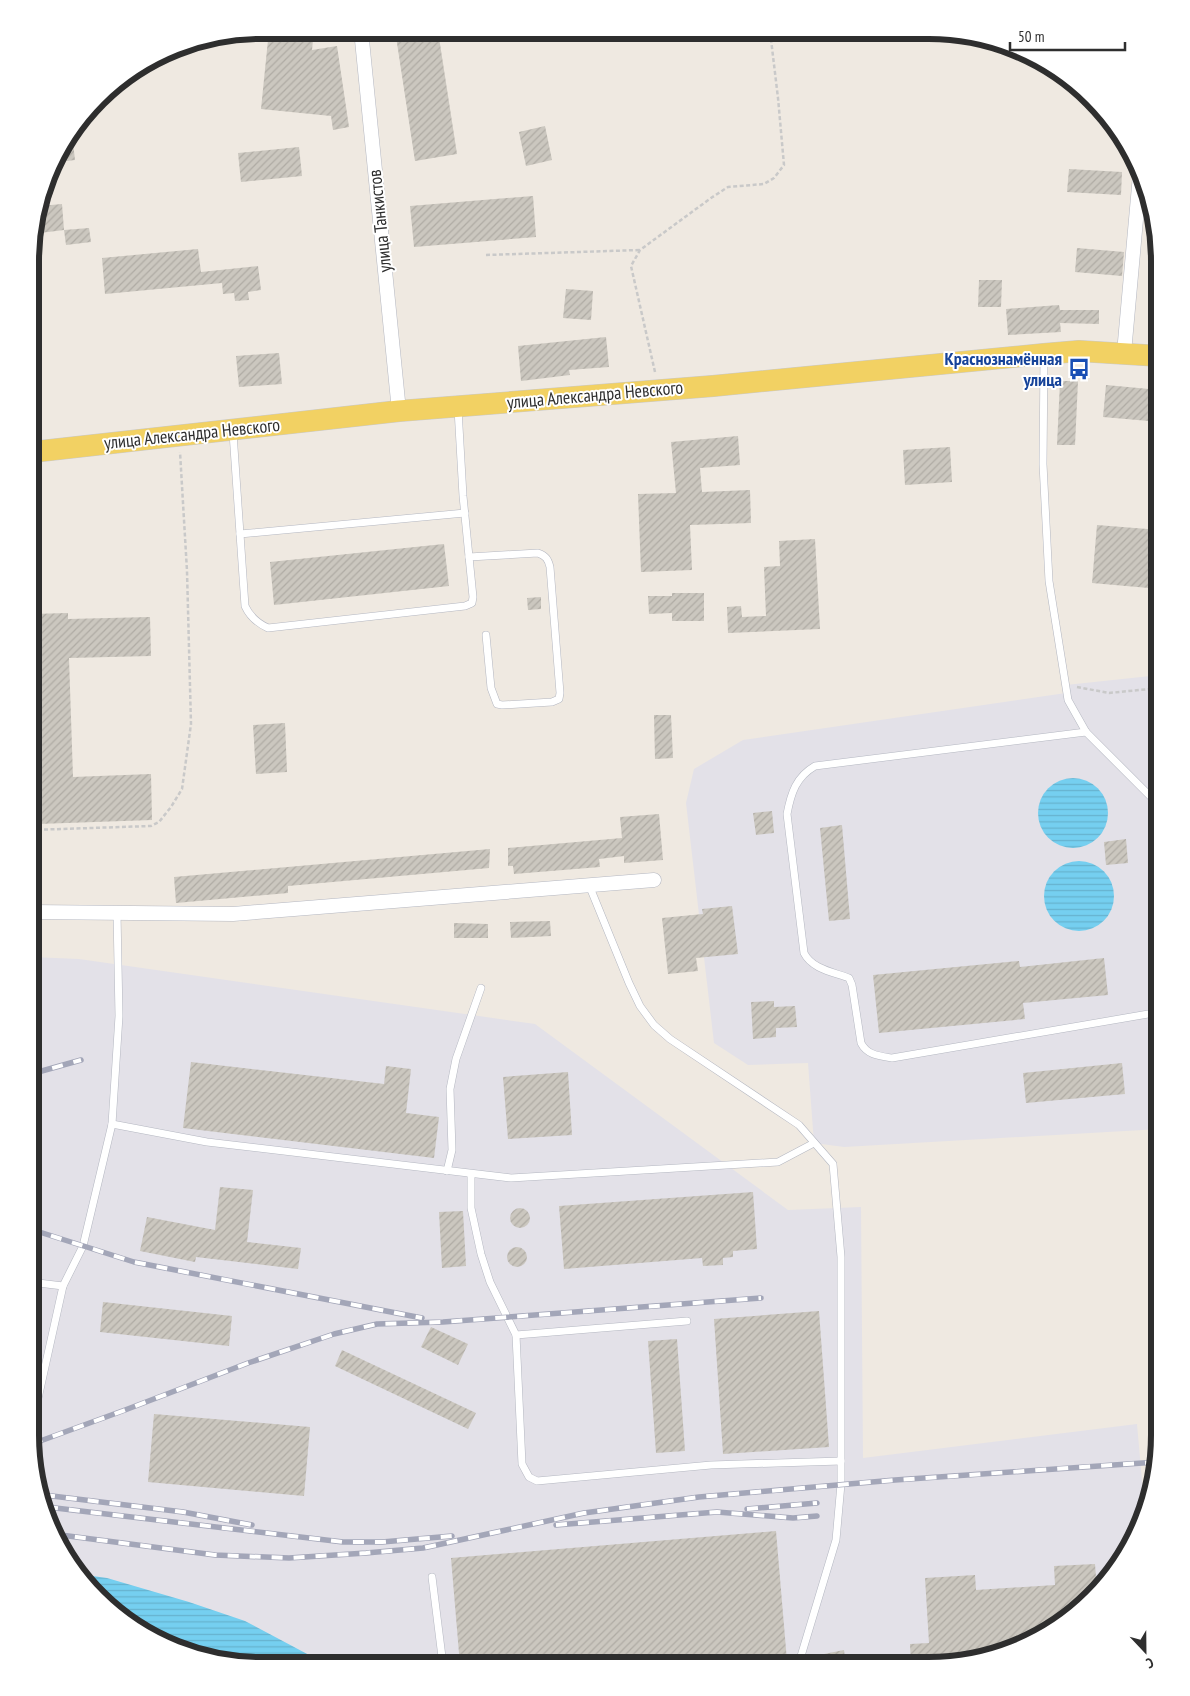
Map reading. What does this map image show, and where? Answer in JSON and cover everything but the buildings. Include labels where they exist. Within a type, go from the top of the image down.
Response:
[{"type":"main road","name":"улица Александра Невского","points":[[39,451],[399,412],[1044,354],[1079,351],[1151,355]]},
{"type":"street","name":"улица Танкистов","points":[[362,39],[399,412]]},
{"type":"street","points":[[1124,353],[1139,189]]},
{"type":"street","points":[[39,912],[233,914],[654,880]]},
{"type":"lane","points":[[1044,354],[1043,464],[1049,581],[1068,700],[1086,732],[1151,797]]},
{"type":"lane","points":[[233,430],[245,606],[249,614],[258,623],[268,628],[465,606],[472,602],[458,432],[458,407]]},
{"type":"lane","points":[[240,534],[465,513]]},
{"type":"lane","points":[[469,557],[538,554],[544,555],[548,560],[560,683],[559,699],[552,702],[497,704],[493,698],[491,688],[486,635]]},
{"type":"lane","points":[[1086,732],[815,766],[805,772],[795,785],[787,814],[804,953],[807,960],[814,965],[850,978],[861,1043],[864,1049],[871,1054],[892,1058],[1151,1014]]},
{"type":"lane","points":[[589,885],[629,983],[640,1006],[654,1025],[670,1039],[799,1125],[833,1164],[841,1257],[841,1484],[836,1540],[801,1657]]},
{"type":"lane","points":[[39,1395],[64,1286],[83,1246],[112,1124],[119,1016],[117,913]]},
{"type":"lane","points":[[447,1171],[452,1150],[450,1089],[456,1059],[481,988]]},
{"type":"lane","points":[[112,1124],[208,1142],[511,1178],[778,1162],[814,1143]]},
{"type":"lane","points":[[471,1174],[471,1208],[481,1254],[490,1282],[516,1335],[522,1464],[529,1477],[537,1481],[711,1465],[841,1461]]},
{"type":"lane","points":[[39,1283],[64,1286]]},
{"type":"lane","points":[[516,1335],[687,1321]]},
{"type":"lane","points":[[432,1577],[441,1657]]},
{"type":"path","points":[[660,390],[631,266],[640,250],[711,198],[728,187],[764,184],[774,178],[784,165],[771,39]]},
{"type":"path","points":[[486,256],[640,250]]},
{"type":"path","points":[[39,830],[151,826],[158,822],[171,807],[182,789],[191,724],[187,571],[179,436]]},
{"type":"path","points":[[1066,685],[1109,693],[1151,689]]},
{"type":"shaded area","points":[[1151,676],[1151,1130],[844,1147],[814,1143],[808,1063],[748,1065],[714,1043],[686,803],[694,769],[743,740],[1066,693],[1066,685]]},
{"type":"shaded area","points":[[39,957],[79,959],[535,1024],[788,1210],[861,1207],[863,1458],[1137,1424],[1143,1494],[1134,1520],[1114,1558],[1086,1592],[1052,1620],[1014,1640],[986,1650],[943,1657],[247,1657],[204,1650],[176,1640],[138,1620],[115,1602],[94,1581],[76,1558],[62,1533],[46,1492],[43,1478],[39,1449]]},
{"type":"water","points":[[1073,778],[1086,781],[1098,788],[1105,800],[1108,813],[1105,826],[1098,838],[1086,845],[1073,848],[1060,845],[1048,838],[1041,826],[1038,813],[1041,800],[1048,788],[1060,781]]},
{"type":"water","points":[[1086,861],[1099,867],[1108,876],[1112,882],[1114,896],[1112,910],[1104,921],[1093,929],[1072,931],[1065,929],[1054,921],[1046,910],[1044,889],[1046,882],[1054,871],[1065,863]]},
{"type":"water","points":[[1151,884],[1151,902],[1148,892]]},
{"type":"water","points":[[90,1576],[107,1578],[245,1621],[316,1657],[247,1657],[204,1650],[176,1640],[138,1620],[104,1592]]},
{"type":"railway","points":[[39,1072],[81,1060]]},
{"type":"railway","points":[[39,1232],[134,1262],[422,1318]]},
{"type":"railway","points":[[39,1441],[248,1363],[334,1334],[377,1324],[443,1322],[761,1298]]},
{"type":"railway","points":[[63,1535],[215,1555],[289,1558],[366,1553],[423,1548],[584,1513],[699,1497],[895,1480],[1149,1463]]},
{"type":"railway","points":[[47,1495],[183,1512],[252,1525]]},
{"type":"railway","points":[[747,1509],[817,1503]]},
{"type":"railway","points":[[52,1508],[343,1542],[382,1542],[452,1536]]},
{"type":"railway","points":[[556,1525],[717,1512],[793,1518],[817,1516]]},
{"type":"place","name":"Краснознамённая улица","points":[[1079,369]]}]
